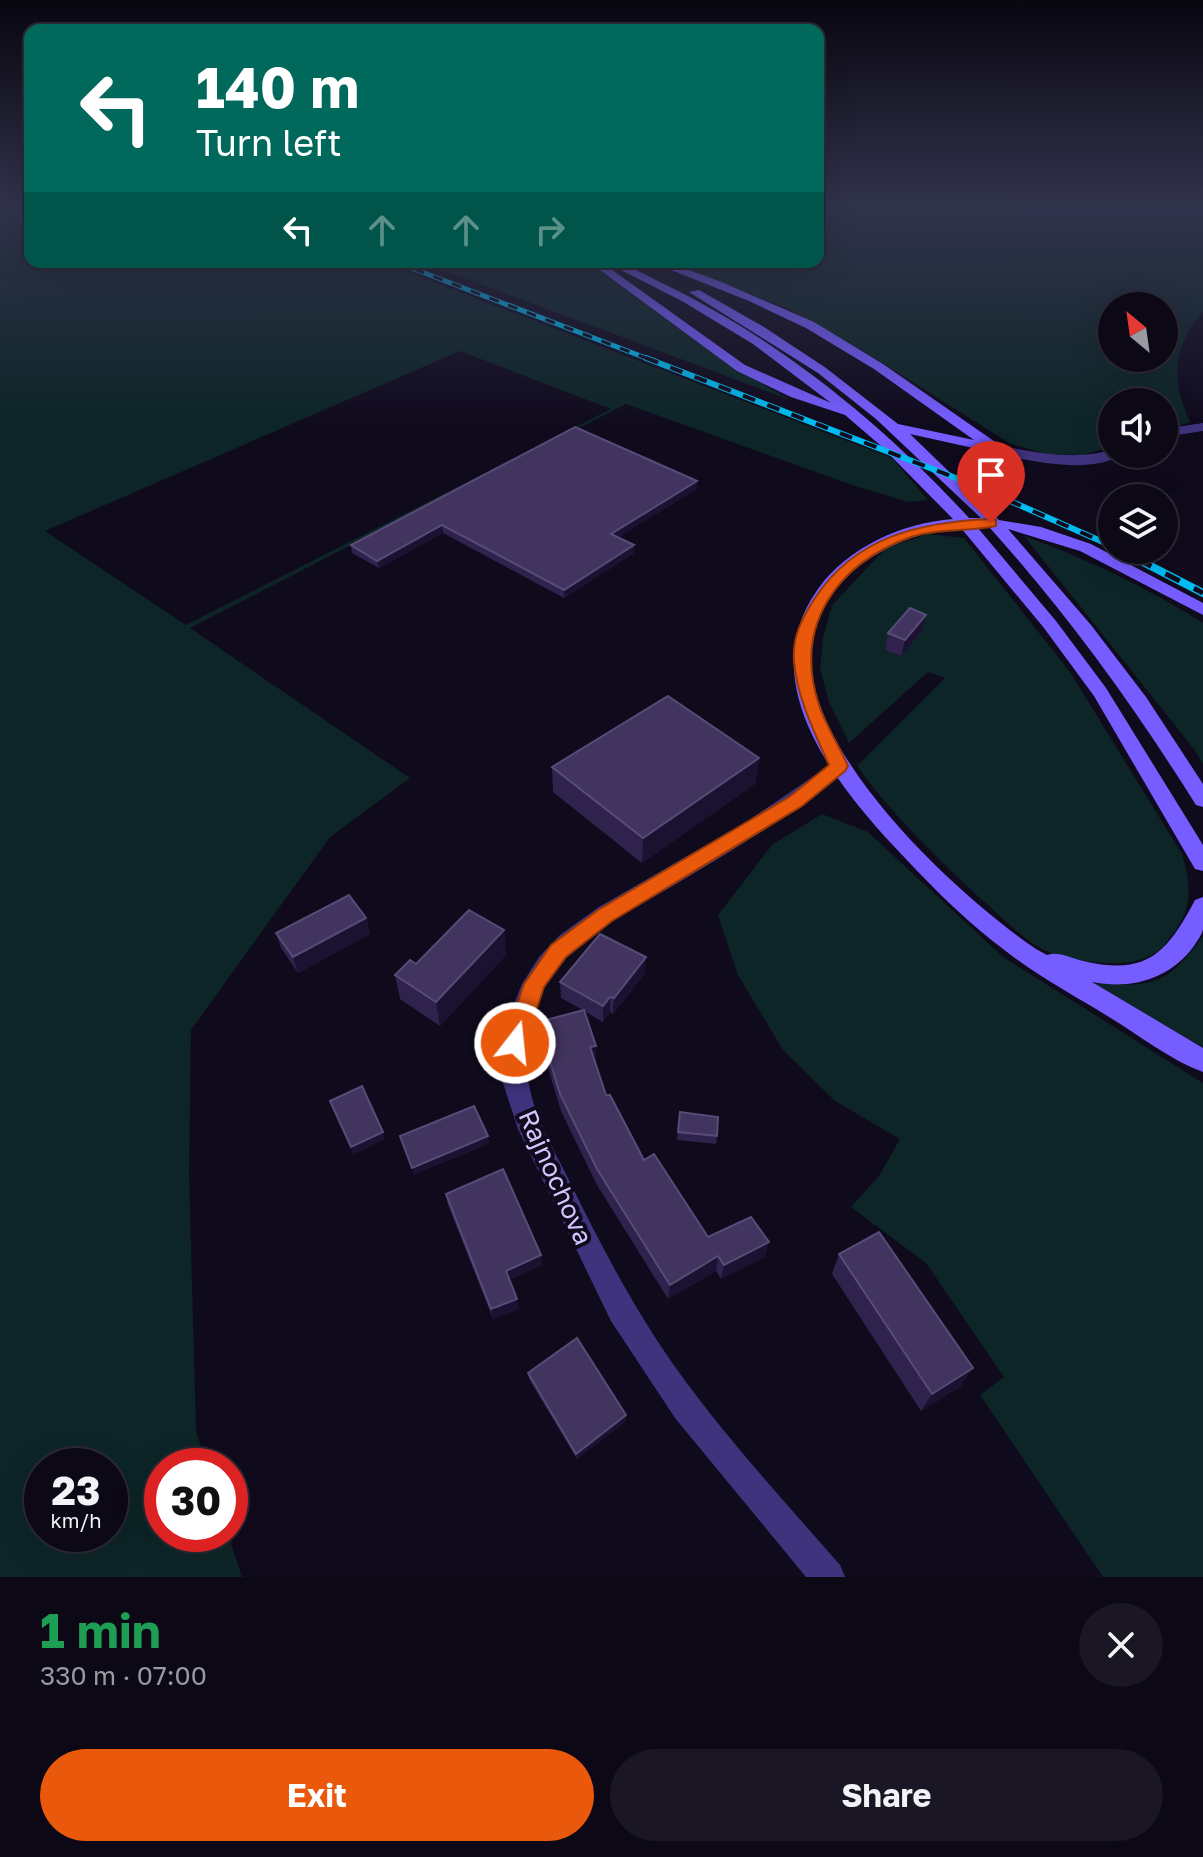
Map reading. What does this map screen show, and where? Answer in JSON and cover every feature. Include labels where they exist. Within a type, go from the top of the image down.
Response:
[{"type":"main road","points":[[614,277],[741,368],[796,394],[852,415],[996,449]]},
{"type":"main road","points":[[638,277],[711,315],[786,362],[885,439],[957,512],[1101,693],[1203,863]]},
{"type":"main road","points":[[663,277],[720,305],[805,357],[905,434],[983,509],[1046,580],[1132,690],[1203,800]]},
{"type":"main road","points":[[694,277],[766,304],[829,336],[891,375],[996,449]]},
{"type":"main road","points":[[1203,610],[1091,552],[1052,536],[1010,525],[948,525],[886,542],[859,558],[835,580],[817,604],[804,633],[802,659],[805,687],[818,724],[839,766],[924,865],[1015,946],[1203,1061]]},
{"type":"main road","points":[[1015,946],[1082,971],[1122,975],[1144,972],[1162,965],[1175,955],[1190,935],[1203,906]]},
{"type":"street","points":[[1178,431],[1203,427]]},
{"type":"street","points":[[996,449],[1073,460],[1098,456]]},
{"type":"street","name":"Rajnochova","points":[[828,1577],[666,1381],[605,1284],[527,1118],[517,1087],[514,1057],[526,1002],[558,951],[605,915],[796,802],[839,766]]},
{"type":"green space","points":[[0,277],[419,277],[892,458],[928,500],[908,502],[852,485],[626,404],[190,628],[410,778],[330,837],[191,1030],[189,1172],[196,1431],[201,1448],[144,1448],[144,1552],[234,1552],[242,1577],[0,1577]],"holes":[[[460,351],[611,409],[186,625],[45,531]]]},
{"type":"green space","points":[[461,277],[607,277],[725,362],[790,400]]},
{"type":"green space","points":[[705,277],[1203,277],[1203,311],[1185,338],[1178,365],[1178,292],[1098,292],[1098,372],[1178,372],[1180,392],[1190,422],[1178,426],[1178,388],[1098,388],[1098,451],[1082,455],[1045,454],[1009,443],[873,357],[789,309]]},
{"type":"green space","points":[[927,534],[964,538],[1070,672],[1182,854],[1189,891],[1185,912],[1174,933],[1161,949],[1151,955],[1127,962],[1092,962],[1062,957],[1036,945],[1004,920],[932,852],[885,802],[857,766],[945,678],[928,672],[849,743],[829,702],[820,669],[823,638],[832,605],[886,548]]},
{"type":"green space","points":[[1024,536],[1116,575],[1203,623],[1203,764],[1194,749]]},
{"type":"green space","points":[[822,814],[868,832],[1003,957],[1203,1083],[1203,1577],[1103,1577],[980,1395],[1004,1377],[926,1263],[851,1207],[879,1176],[900,1139],[835,1101],[783,1050],[738,975],[718,915],[772,845]]},
{"type":"green space","points":[[1203,936],[1203,1047],[1088,983],[1127,985],[1154,981],[1177,967]]},
{"type":"building","points":[[575,427],[697,481],[611,534],[634,545],[564,590],[442,525],[377,561],[351,545]]},
{"type":"building","points":[[910,608],[926,615],[905,640],[888,633]]},
{"type":"building","points":[[668,696],[759,758],[643,838],[552,767]]},
{"type":"building","points":[[349,895],[366,918],[293,957],[276,933]]},
{"type":"building","points":[[469,910],[504,930],[436,1002],[395,975],[410,960],[416,964]]},
{"type":"building","points":[[600,934],[646,957],[614,998],[610,997],[603,1006],[560,982]]},
{"type":"building","points":[[584,1010],[596,1046],[590,1047],[606,1095],[610,1095],[644,1160],[654,1154],[708,1237],[751,1217],[769,1242],[724,1265],[718,1256],[670,1285],[597,1169],[560,1094],[538,1022]]},
{"type":"building","points":[[362,1086],[383,1132],[351,1147],[330,1101]]},
{"type":"building","points":[[474,1106],[488,1136],[412,1168],[400,1136]]},
{"type":"building","points":[[680,1112],[718,1117],[717,1136],[678,1132]]},
{"type":"building","points":[[503,1169],[541,1255],[506,1271],[517,1299],[491,1309],[446,1194]]},
{"type":"building","points":[[879,1232],[973,1368],[932,1394],[839,1254]]},
{"type":"building","points":[[577,1338],[626,1415],[576,1454],[528,1373]]},
{"type":"railway","points":[[434,277],[651,360]]},
{"type":"railway","points":[[646,358],[974,485],[1098,540]]},
{"type":"railway","points":[[1147,564],[1203,593]]},
{"type":"route","points":[[515,1043],[526,1002],[558,951],[605,915],[796,802],[839,766],[811,705],[805,687],[802,659],[804,633],[810,618],[835,580],[869,550],[908,533],[948,525],[991,523]]}]
